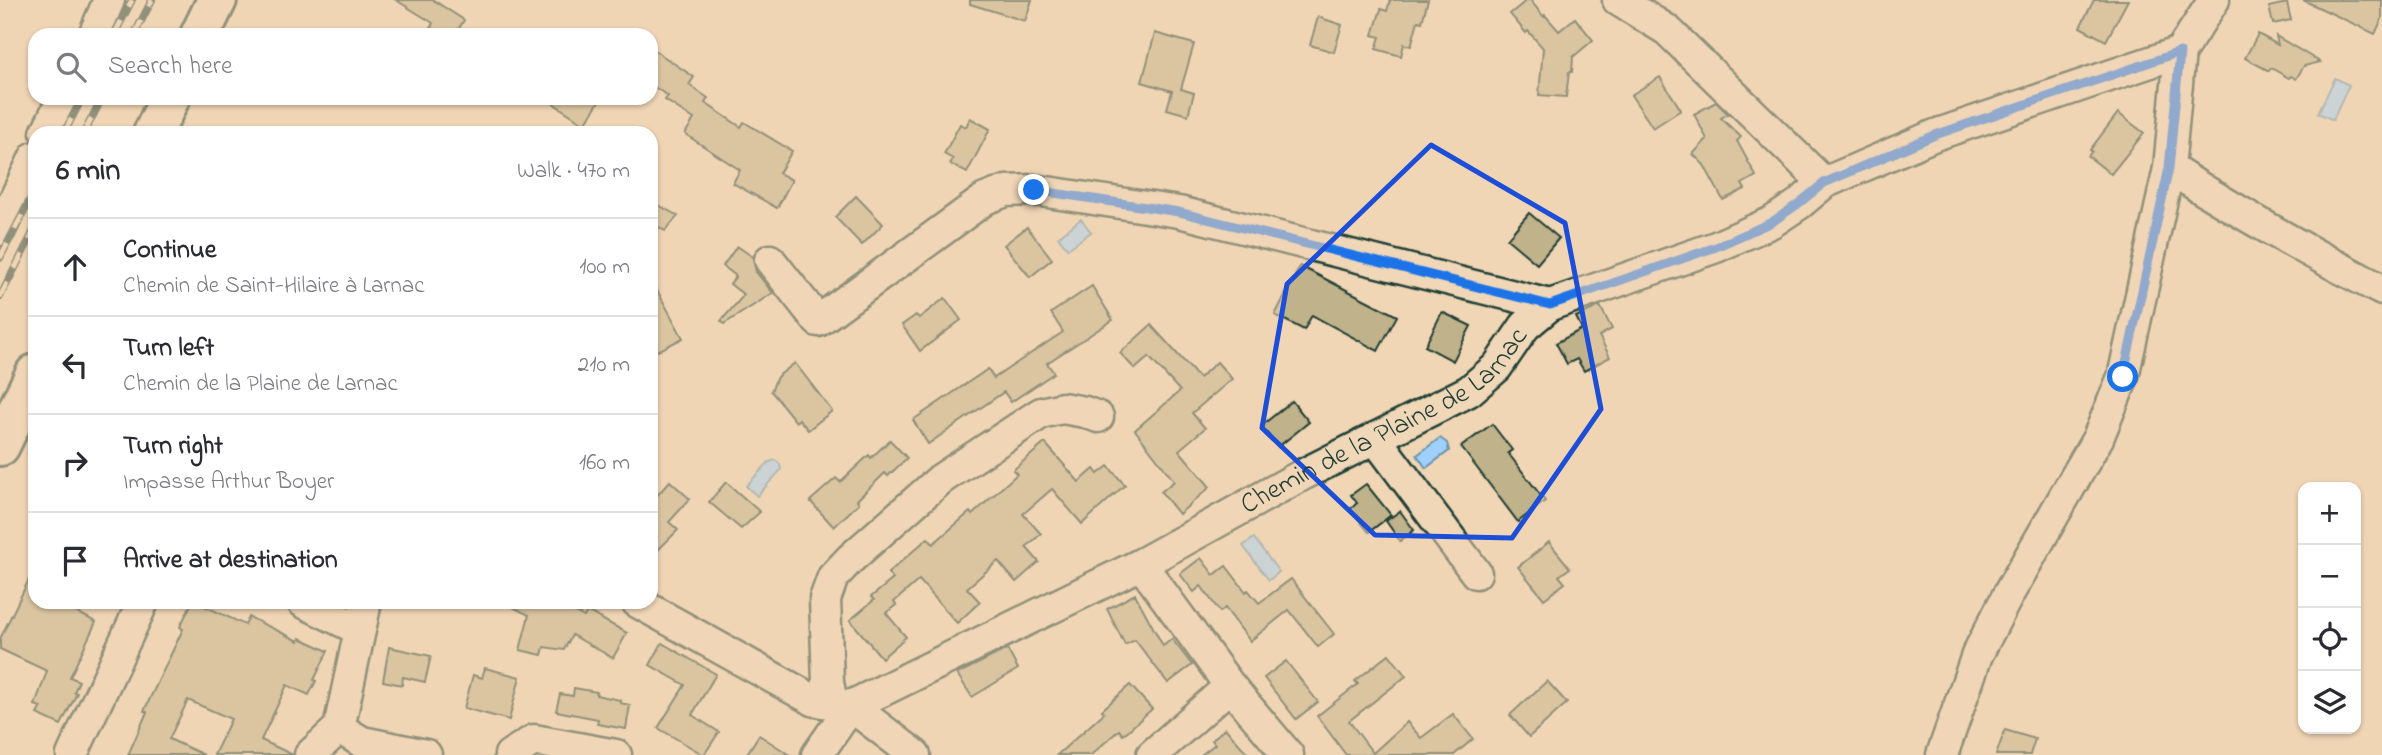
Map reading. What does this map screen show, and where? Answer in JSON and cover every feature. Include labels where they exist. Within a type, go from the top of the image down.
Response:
[{"type":"main road","points":[[203,28],[217,0]]},
{"type":"main road","points":[[156,126],[167,105]]},
{"type":"main road","points":[[0,446],[28,388]]},
{"type":"street","points":[[97,28],[109,0]]},
{"type":"street","points":[[1618,0],[1667,30],[1824,183]]},
{"type":"street","points":[[1942,755],[1964,689],[1986,636],[2082,466],[2115,397],[2128,356],[2169,168],[2180,52],[2214,0]]},
{"type":"street","name":"Chemin de la Plaine de Larnac","points":[[841,705],[1140,564],[1304,474],[1469,391],[1497,367],[1525,326],[1550,305],[1716,247],[1750,232],[1772,222],[1824,183],[1935,135],[2180,52]]},
{"type":"street","points":[[50,126],[60,105]]},
{"type":"street","points":[[2169,168],[2227,206],[2382,290]]},
{"type":"street","points":[[0,230],[28,172]]},
{"type":"street","points":[[770,260],[818,321],[985,199],[1006,191],[1034,190],[1179,212],[1550,305]]},
{"type":"street","points":[[841,705],[828,682],[825,599],[833,577],[941,479],[1041,413],[1062,408],[1098,417]]},
{"type":"street","points":[[1376,438],[1476,573]]},
{"type":"street","points":[[1140,564],[1230,686],[1288,755]]},
{"type":"street","points":[[72,755],[140,609]]},
{"type":"street","points":[[310,755],[339,728],[363,616],[333,609]]},
{"type":"street","points":[[650,609],[815,701],[841,705],[915,755]]},
{"type":"street","points":[[1152,755],[1230,686]]},
{"type":"street","points":[[817,755],[841,705]]},
{"type":"street","points":[[339,728],[362,742],[426,755]]},
{"type":"street","points":[[510,755],[534,740],[616,755]]},
{"type":"highlighted area","points":[[1431,145],[1565,223],[1601,409],[1512,538],[1375,535],[1262,428],[1287,284]]},
{"type":"water","points":[[2335,78],[2349,85],[2333,120],[2318,113]]},
{"type":"water","points":[[1081,219],[1091,232],[1068,249],[1058,237]]},
{"type":"water","points":[[1440,438],[1447,443],[1449,451],[1426,468],[1417,455]]},
{"type":"water","points":[[775,460],[780,464],[781,470],[757,496],[746,486],[769,462]]},
{"type":"water","points":[[1254,538],[1279,572],[1269,580],[1243,546]]},
{"type":"building","points":[[396,0],[433,0],[464,20],[459,28],[433,28],[433,23]]},
{"type":"building","points":[[970,0],[1032,0],[1025,21],[970,4]]},
{"type":"building","points":[[1390,0],[1428,0],[1422,22],[1418,21],[1411,46],[1404,44],[1401,56],[1376,49],[1380,37],[1373,35],[1381,9],[1387,11]]},
{"type":"building","points":[[1527,0],[1559,31],[1575,18],[1593,40],[1573,57],[1566,97],[1539,95],[1543,48],[1510,14]]},
{"type":"building","points":[[2094,0],[2128,0],[2106,41],[2080,27]]},
{"type":"building","points":[[2303,0],[2382,0],[2382,19],[2375,34]]},
{"type":"building","points":[[2287,3],[2291,20],[2273,24],[2269,7]]},
{"type":"building","points":[[1318,17],[1342,25],[1334,52],[1310,45]]},
{"type":"building","points":[[1155,33],[1194,44],[1181,89],[1194,93],[1188,115],[1167,109],[1172,91],[1142,82]]},
{"type":"building","points":[[2258,34],[2278,45],[2276,36],[2320,62],[2304,66],[2296,79],[2271,68],[2269,71],[2245,58]]},
{"type":"building","points":[[658,53],[694,77],[689,85],[708,98],[705,103],[741,127],[744,122],[792,151],[779,173],[792,180],[777,208],[733,183],[740,170],[685,134],[694,119],[665,100],[668,96],[658,90]]},
{"type":"building","points":[[1660,77],[1681,110],[1653,128],[1631,95]]},
{"type":"building","points":[[1716,102],[1728,114],[1721,118],[1741,137],[1737,141],[1756,176],[1742,184],[1745,189],[1723,200],[1704,165],[1693,154],[1707,139],[1694,114]]},
{"type":"building","points":[[556,105],[597,105],[585,124]]},
{"type":"building","points":[[2118,113],[2144,133],[2111,174],[2088,156]]},
{"type":"building","points":[[970,118],[990,129],[967,173],[950,164],[953,159],[944,154],[960,124],[966,127]]},
{"type":"building","points":[[856,196],[883,224],[862,245],[835,217]]},
{"type":"building","points":[[658,205],[678,216],[665,231],[658,226]]},
{"type":"building","points":[[1529,213],[1559,238],[1537,264],[1507,239]]},
{"type":"building","points":[[1027,227],[1052,259],[1030,277],[1004,245]]},
{"type":"building","points":[[737,246],[753,257],[756,272],[773,293],[724,324],[721,321],[744,295],[730,284],[736,276],[723,266]]},
{"type":"building","points":[[1300,266],[1397,316],[1378,351],[1312,315],[1304,330],[1275,315]]},
{"type":"building","points":[[1092,286],[1113,320],[1047,363],[1054,373],[1011,402],[1004,392],[928,444],[913,420],[988,369],[994,378],[1063,332],[1051,313]]},
{"type":"building","points":[[658,292],[683,338],[658,351]]},
{"type":"building","points":[[945,298],[961,320],[920,351],[902,325],[916,315],[919,318]]},
{"type":"building","points":[[1600,306],[1612,329],[1599,336],[1610,357],[1584,371],[1577,359],[1567,364],[1556,343],[1582,329],[1576,317]]},
{"type":"building","points":[[1442,312],[1471,326],[1453,361],[1425,346]]},
{"type":"building","points":[[1151,325],[1199,378],[1217,362],[1232,379],[1192,413],[1205,428],[1179,450],[1210,487],[1179,514],[1161,492],[1174,481],[1135,430],[1180,391],[1149,357],[1135,369],[1120,353]]},
{"type":"building","points":[[795,363],[832,411],[808,430],[799,419],[796,422],[771,391],[777,377]]},
{"type":"building","points":[[1292,401],[1309,422],[1278,447],[1261,426]]},
{"type":"building","points":[[1492,424],[1512,450],[1508,453],[1545,501],[1518,522],[1461,447]]},
{"type":"building","points":[[890,440],[907,458],[888,476],[885,473],[834,527],[810,501],[836,478],[840,482]]},
{"type":"building","points":[[1045,443],[1079,482],[1094,469],[1098,474],[1108,466],[1125,485],[1082,524],[1052,489],[1023,514],[1041,534],[1026,547],[1039,562],[1016,582],[998,561],[967,588],[980,602],[957,623],[919,580],[894,602],[896,605],[886,613],[906,637],[882,658],[850,620],[874,600],[871,597],[893,579],[888,573],[928,538],[933,544],[970,512],[972,515],[1017,474],[1013,470]]},
{"type":"building","points":[[670,481],[690,499],[669,522],[678,530],[658,550],[658,494]]},
{"type":"building","points":[[726,482],[760,512],[741,529],[709,502]]},
{"type":"building","points":[[1366,484],[1391,515],[1369,532],[1350,509],[1357,503],[1351,495]]},
{"type":"building","points":[[1400,511],[1414,530],[1400,541],[1386,521]]},
{"type":"building","points":[[1549,542],[1570,568],[1559,576],[1565,583],[1544,599],[1518,567]]},
{"type":"building","points":[[1201,558],[1214,575],[1226,566],[1246,592],[1248,590],[1259,603],[1291,579],[1334,634],[1318,647],[1289,610],[1250,641],[1225,608],[1220,612],[1201,586],[1194,592],[1180,574]]},
{"type":"building","points":[[28,581],[28,609],[72,609],[96,622],[70,677],[79,681],[74,692],[77,693],[61,725],[37,714],[41,707],[35,705],[47,671],[0,649],[0,639]]},
{"type":"building","points":[[1135,594],[1163,646],[1172,639],[1192,665],[1168,683],[1135,640],[1125,645],[1107,609]]},
{"type":"building","points":[[189,609],[211,609],[245,625],[249,617],[299,641],[300,638],[328,651],[309,695],[287,685],[261,740],[293,755],[214,755],[231,719],[188,700],[169,739],[204,755],[128,755],[147,712],[144,711],[183,629],[180,627]]},
{"type":"building","points":[[517,609],[570,609],[584,617],[587,611],[627,633],[613,658],[572,635],[564,650],[544,647],[542,655],[520,650],[529,615]]},
{"type":"building","points":[[662,643],[716,674],[692,715],[719,732],[704,755],[658,728],[685,685],[650,665]]},
{"type":"building","points":[[389,647],[431,656],[425,682],[403,677],[402,685],[383,681]]},
{"type":"building","points":[[1007,649],[1018,669],[972,697],[957,674]]},
{"type":"building","points":[[1389,654],[1406,676],[1349,721],[1373,753],[1407,722],[1421,738],[1453,714],[1473,739],[1454,755],[1346,755],[1317,716],[1358,684],[1355,681]]},
{"type":"building","points":[[1286,661],[1318,702],[1296,719],[1264,678]]},
{"type":"building","points":[[485,668],[520,677],[509,720],[464,708],[473,675],[482,678]]},
{"type":"building","points":[[1547,681],[1567,703],[1529,737],[1510,715]]},
{"type":"building","points":[[1130,685],[1152,709],[1123,735],[1119,730],[1091,755],[1057,755],[1104,713],[1102,710]]},
{"type":"building","points":[[574,688],[597,692],[596,695],[630,705],[626,729],[597,724],[598,719],[556,711],[560,694],[573,696]]},
{"type":"building","points":[[1225,728],[1249,755],[1201,755],[1215,744],[1212,740]]},
{"type":"building","points":[[2005,730],[2035,739],[2030,755],[1996,755]]},
{"type":"building","points":[[759,735],[790,755],[746,755]]},
{"type":"railway","points":[[118,28],[132,0]]},
{"type":"railway","points":[[138,28],[152,0]]},
{"type":"railway","points":[[68,126],[78,105]]},
{"type":"railway","points":[[88,126],[98,105]]},
{"type":"railway","points":[[0,258],[28,204]]},
{"type":"railway","points":[[0,297],[28,243]]},
{"type":"route","points":[[1034,190],[1179,212],[1550,305],[1716,247],[1772,222],[1824,183],[1935,135],[2180,52],[2169,168],[2123,377]]}]
